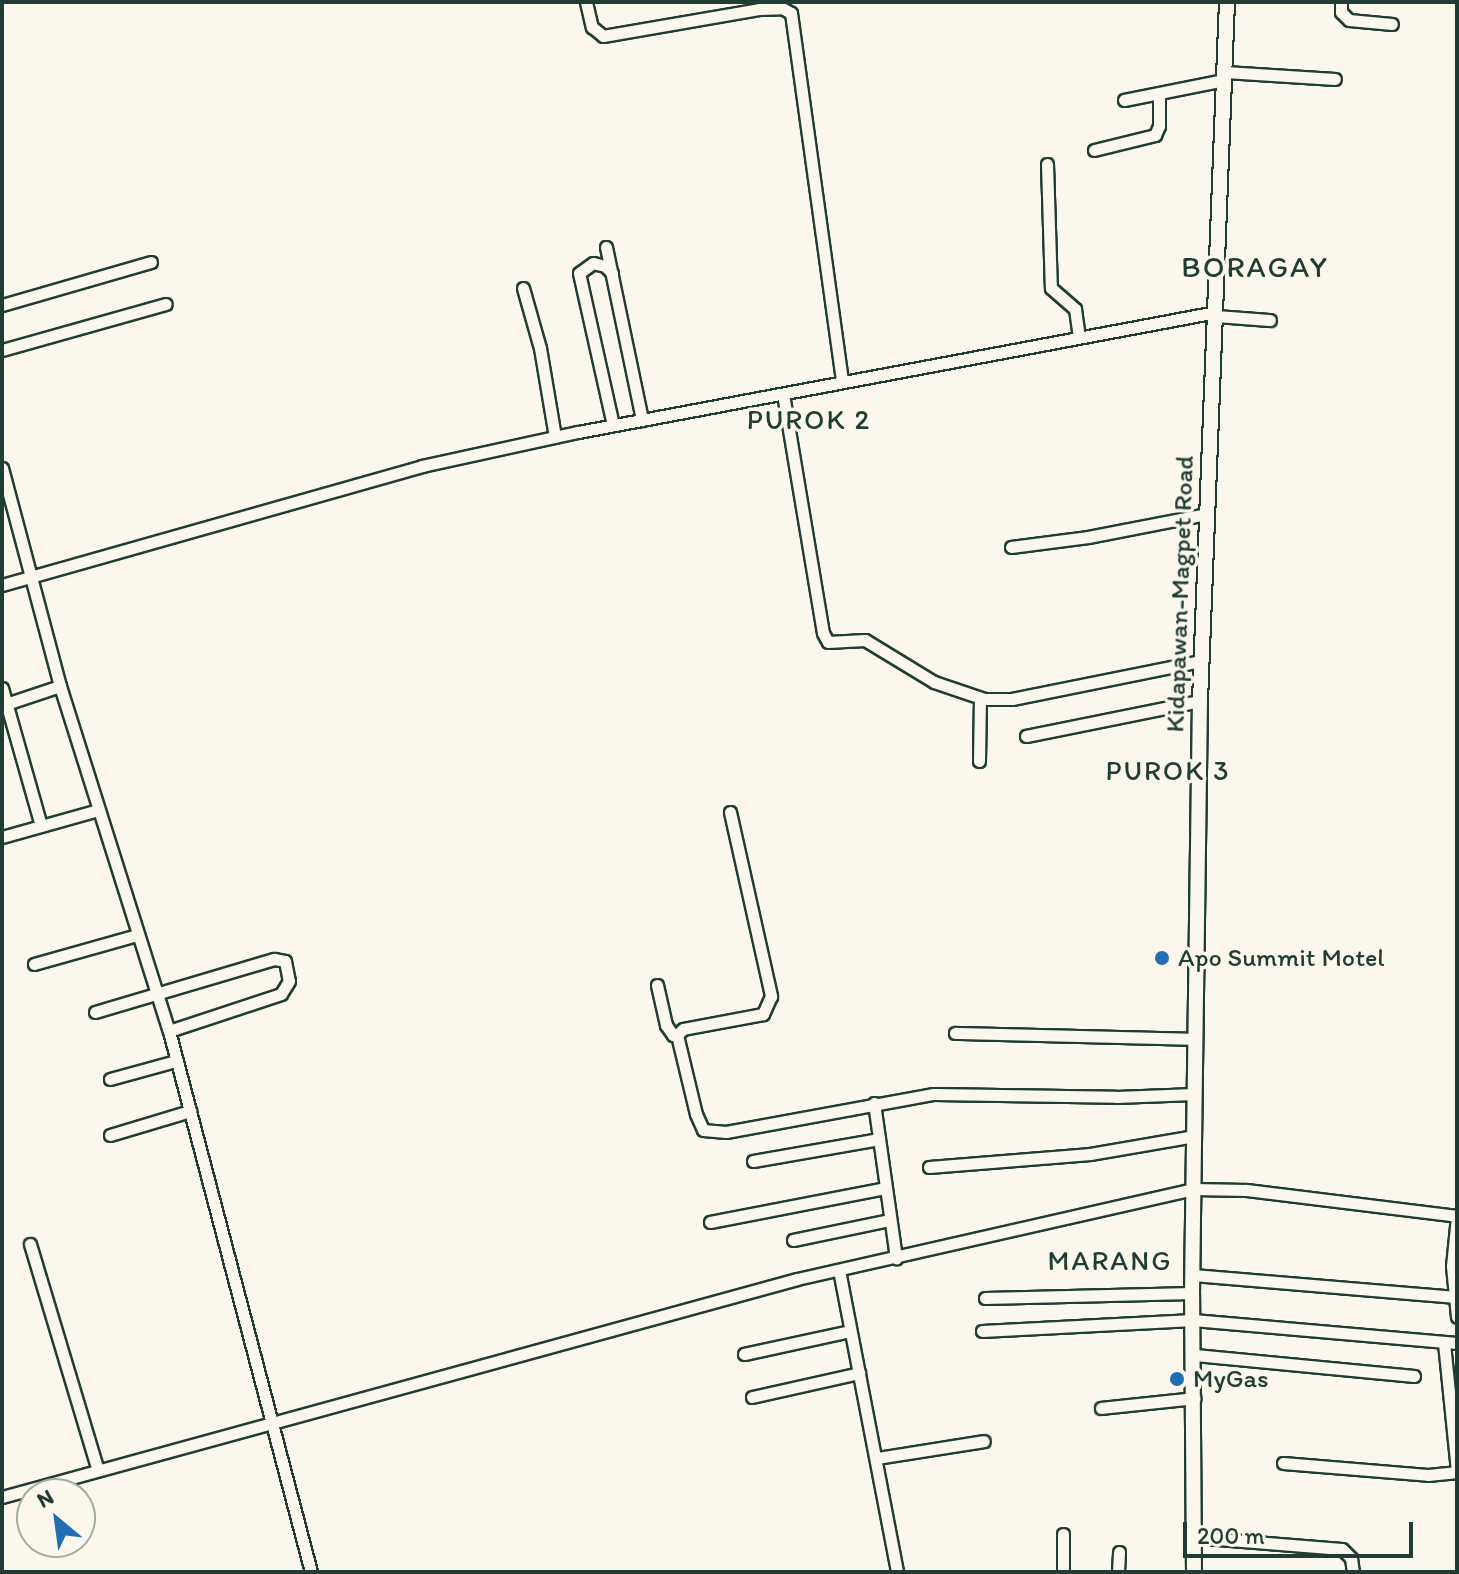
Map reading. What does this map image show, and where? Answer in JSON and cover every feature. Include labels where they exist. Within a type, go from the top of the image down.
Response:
[{"type":"main road","name":"Kidapawan-Magpet Road","points":[[1194,1572],[1195,1355],[1192,1293],[1200,701],[1227,2]]},
{"type":"street","points":[[586,2],[592,27],[603,36],[759,6],[786,9],[792,16],[842,381]]},
{"type":"street","points":[[1341,2],[1341,12],[1349,20],[1392,24]]},
{"type":"street","points":[[1124,100],[1224,76],[1335,79]]},
{"type":"street","points":[[1094,150],[1155,135],[1159,126],[1159,93]]},
{"type":"street","points":[[1047,164],[1051,288],[1075,309],[1079,337]]},
{"type":"street","points":[[606,247],[642,420]]},
{"type":"street","points":[[2,305],[151,262]]},
{"type":"street","points":[[612,273],[605,266],[593,263],[579,273],[613,425]]},
{"type":"street","points":[[523,288],[540,348],[555,437]]},
{"type":"street","points":[[2,350],[166,304]]},
{"type":"street","points":[[2,585],[422,466],[555,437],[842,381],[1216,314],[1270,320]]},
{"type":"street","points":[[783,394],[824,638],[832,643],[865,640],[918,674],[980,699],[1012,699],[1201,661]]},
{"type":"street","points":[[2,468],[28,577],[60,686],[137,935],[159,995],[311,1572]]},
{"type":"street","points":[[1011,547],[1088,537],[1206,514]]},
{"type":"street","points":[[4,704],[60,686]]},
{"type":"street","points":[[2,688],[4,704],[41,826]]},
{"type":"street","points":[[979,761],[980,699]]},
{"type":"street","points":[[1026,736],[1200,701]]},
{"type":"street","points":[[2,837],[98,810]]},
{"type":"street","points":[[677,1035],[683,1029],[763,1014],[770,1004],[771,996],[730,812]]},
{"type":"street","points":[[34,964],[137,935]]},
{"type":"street","points":[[95,1012],[282,957],[289,981],[281,994],[169,1031]]},
{"type":"street","points":[[657,985],[666,1025],[673,1035],[677,1035]]},
{"type":"street","points":[[955,1033],[1194,1039]]},
{"type":"street","points":[[677,1035],[696,1114],[703,1130],[709,1133],[874,1103],[968,1092],[1116,1097],[1194,1094]]},
{"type":"street","points":[[110,1079],[176,1061]]},
{"type":"street","points":[[874,1103],[896,1258]]},
{"type":"street","points":[[110,1135],[190,1111]]},
{"type":"street","points":[[929,1167],[1090,1154],[1194,1136]]},
{"type":"street","points":[[753,1161],[879,1139]]},
{"type":"street","points":[[710,1222],[885,1188]]},
{"type":"street","points":[[2,1497],[839,1270],[1193,1189],[1246,1190],[1457,1216],[1453,1297],[1457,1317]]},
{"type":"street","points":[[793,1240],[890,1220]]},
{"type":"street","points":[[30,1244],[98,1470]]},
{"type":"street","points":[[839,1270],[897,1572]]},
{"type":"street","points":[[1193,1275],[1453,1297]]},
{"type":"street","points":[[985,1298],[1192,1293]]},
{"type":"street","points":[[982,1331],[1193,1320],[1457,1343]]},
{"type":"street","points":[[744,1354],[850,1331]]},
{"type":"street","points":[[1283,1463],[1428,1475],[1456,1472],[1444,1343]]},
{"type":"street","points":[[1195,1355],[1414,1376]]},
{"type":"street","points":[[752,1397],[859,1373]]},
{"type":"street","points":[[1101,1408],[1194,1398]]},
{"type":"street","points":[[877,1458],[984,1441]]},
{"type":"street","points":[[1063,1534],[1063,1572]]},
{"type":"street","points":[[1193,1537],[1342,1549],[1351,1558],[1353,1572]]},
{"type":"street","points":[[1118,1572],[1119,1552]]},
{"type":"place","name":"Apo Summit Motel","points":[[1162,958]]},
{"type":"place","name":"MyGas","points":[[1177,1379]]},
{"type":"district","name":"BORAGAY","points":[[1255,267]]},
{"type":"district","name":"PUROK 2","points":[[809,419]]},
{"type":"district","name":"PUROK 3","points":[[1168,770]]},
{"type":"district","name":"MARANG","points":[[1110,1260]]}]
